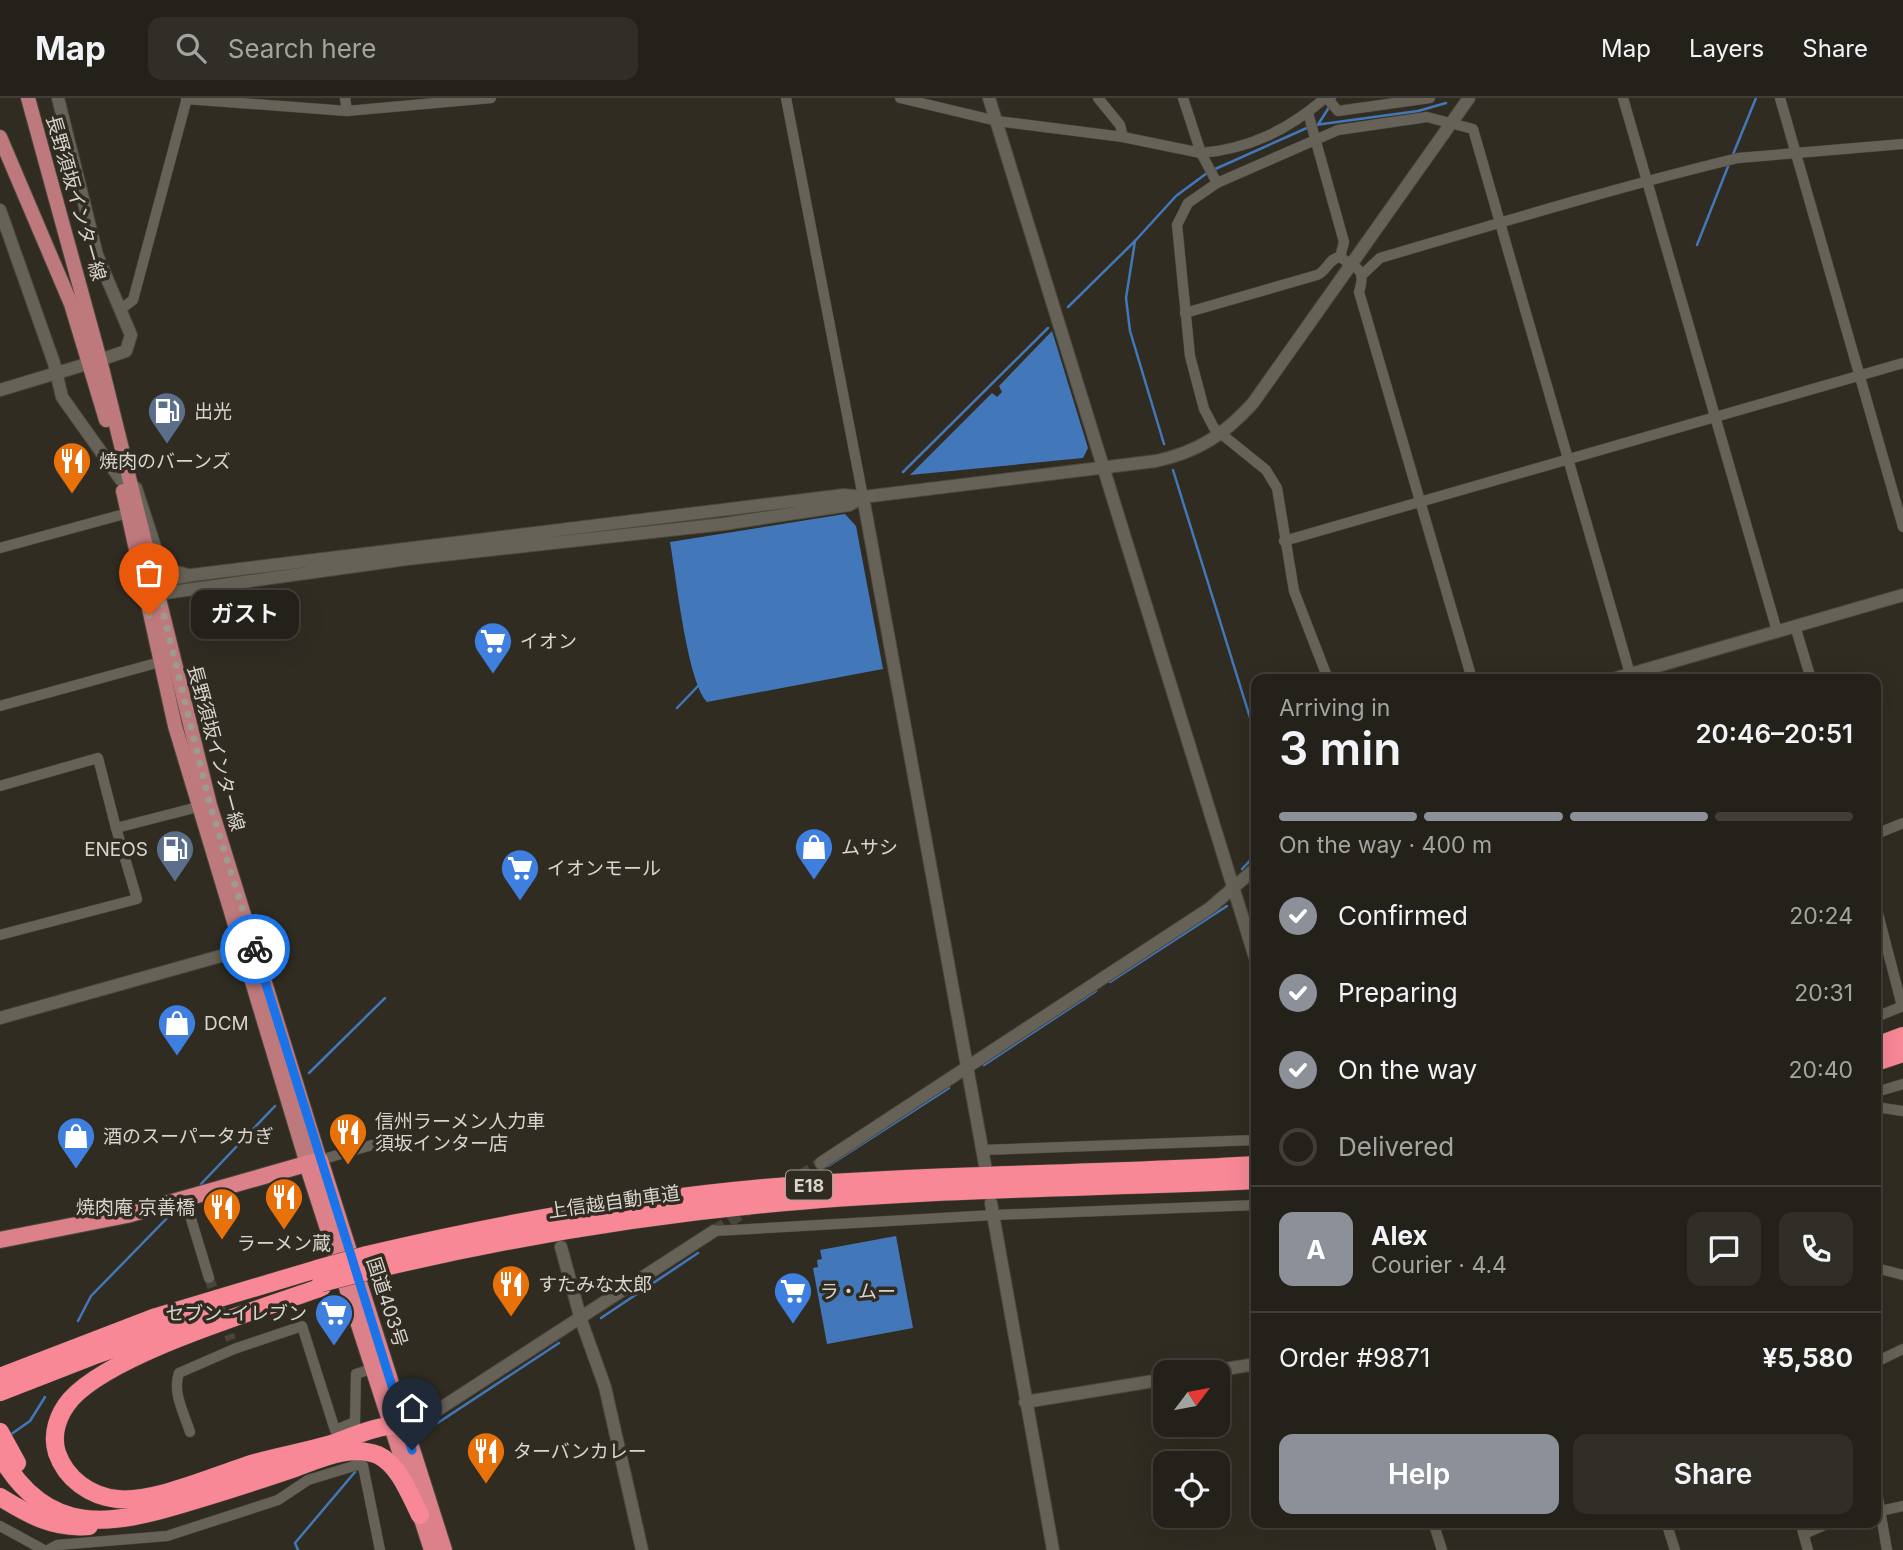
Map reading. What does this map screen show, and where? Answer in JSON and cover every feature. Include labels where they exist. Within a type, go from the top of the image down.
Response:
[{"type":"highway","points":[[1881,1044],[1903,1036]]},
{"type":"highway","points":[[1881,1060],[1903,1053]]},
{"type":"highway","points":[[0,1240],[127,1215],[313,1162]]},
{"type":"highway","name":"国道403号","points":[[313,1162],[371,1368],[444,1550]]},
{"type":"highway","name":"国道403号","points":[[313,1162],[432,1550]]},
{"type":"highway","name":"上信越自動車道","points":[[0,1392],[160,1332],[369,1263],[542,1218],[764,1188],[944,1177],[1251,1165]]},
{"type":"highway","name":"上信越自動車道","points":[[369,1263],[545,1233],[766,1204],[936,1192],[1251,1180]]},
{"type":"highway","points":[[320,1280],[118,1365],[87,1384],[66,1405],[56,1428],[54,1441],[61,1463],[75,1481],[94,1493],[117,1499],[131,1499],[396,1428]]},
{"type":"highway","name":"上信越自動車道","points":[[0,1377],[156,1317],[320,1280]]},
{"type":"highway","points":[[0,1371],[156,1317]]},
{"type":"highway","points":[[0,1497],[40,1520],[66,1527],[93,1526],[130,1519],[331,1455],[396,1428]]},
{"type":"highway","points":[[0,1432],[16,1462],[33,1483],[55,1498],[80,1508],[122,1510],[176,1488]]},
{"type":"highway","points":[[331,1455],[359,1452],[385,1460],[397,1473],[420,1515]]},
{"type":"highway","points":[[0,1455],[26,1489],[49,1506],[79,1518],[130,1519]]},
{"type":"main road","name":"長野須坂インター線","points":[[28,98],[210,805],[313,1162]]},
{"type":"main road","name":"長野須坂インター線","points":[[0,137],[95,361]]},
{"type":"main road","name":"長野須坂インター線","points":[[124,474],[128,513],[152,588],[160,662],[198,807],[242,950],[313,1162]]},
{"type":"street","points":[[0,390],[121,354],[131,341],[121,309],[97,255],[58,98]]},
{"type":"street","points":[[345,98],[347,111]]},
{"type":"street","points":[[121,309],[133,300],[186,99],[347,111],[491,98]]},
{"type":"street","points":[[786,98],[863,497],[985,1164]]},
{"type":"street","points":[[900,98],[998,121],[1123,136],[1201,153],[1247,145],[1287,128],[1309,116],[1327,98],[1338,111],[1376,108],[1430,98]]},
{"type":"street","points":[[989,98],[1251,944]]},
{"type":"street","points":[[1098,98],[1120,125],[1123,136]]},
{"type":"street","points":[[1183,98],[1201,153],[1215,180]]},
{"type":"street","points":[[152,588],[192,575],[725,508],[844,495],[863,497],[1178,456],[1222,435],[1254,403],[1346,261],[1469,98]]},
{"type":"street","points":[[1623,98],[1777,631]]},
{"type":"street","points":[[1780,98],[1836,302],[1861,376],[1903,527]]},
{"type":"street","points":[[1309,116],[1344,242],[1346,261]]},
{"type":"street","points":[[1326,674],[1294,591],[1284,541],[1279,494],[1270,474],[1214,428],[1204,409],[1189,356],[1177,225],[1188,203],[1215,180],[1315,137],[1338,130],[1427,117],[1473,129],[1630,674],[1654,673],[1777,631],[1903,595]]},
{"type":"street","points":[[1471,674],[1359,292],[1363,274],[1380,257],[1647,180],[1738,158],[1903,144]]},
{"type":"street","points":[[0,210],[54,363],[54,373],[66,407],[124,474],[144,504],[160,562],[173,573],[192,575]]},
{"type":"street","points":[[1185,313],[1323,273],[1332,260],[1346,261],[1363,274]]},
{"type":"street","points":[[1284,541],[1903,363]]},
{"type":"street","points":[[152,588],[724,524],[849,505],[863,497]]},
{"type":"street","points":[[0,548],[128,513]]},
{"type":"street","points":[[1795,626],[1809,674]]},
{"type":"street","points":[[0,706],[160,662]]},
{"type":"street","points":[[0,786],[98,758],[137,899],[0,935]]},
{"type":"street","points":[[116,828],[198,807]]},
{"type":"street","points":[[1881,832],[1903,823]]},
{"type":"street","points":[[821,1163],[967,1065],[1167,937],[1235,889],[1251,873]]},
{"type":"street","points":[[1881,925],[1903,1006],[1881,1015]]},
{"type":"street","points":[[0,1018],[242,950]]},
{"type":"street","points":[[1881,1091],[1903,1084]]},
{"type":"street","points":[[1881,1108],[1903,1111]]},
{"type":"street","points":[[982,1150],[1251,1140]]},
{"type":"street","points":[[313,1162],[379,1143]]},
{"type":"street","points":[[185,1199],[209,1278]]},
{"type":"street","points":[[396,1428],[430,1415],[581,1320],[714,1231],[993,1209],[1251,1205]]},
{"type":"street","points":[[993,1209],[1053,1550]]},
{"type":"street","points":[[561,1247],[581,1320],[605,1387],[642,1550]]},
{"type":"street","points":[[1881,1269],[1903,1275]]},
{"type":"street","points":[[190,1432],[178,1397],[176,1381],[179,1373],[233,1344],[302,1326],[335,1430],[355,1422],[356,1374],[371,1368]]},
{"type":"street","points":[[1881,1360],[1903,1349]]},
{"type":"street","points":[[1230,1368],[1251,1365]]},
{"type":"street","points":[[1025,1402],[1153,1381]]},
{"type":"street","points":[[0,1527],[46,1550],[57,1545],[167,1536],[278,1500],[308,1480],[357,1465],[363,1466],[380,1550]]},
{"type":"street","points":[[1881,1510],[1903,1506]]},
{"type":"street","points":[[1881,1524],[1887,1550]]},
{"type":"street","points":[[1435,1528],[1442,1550]]},
{"type":"street","points":[[1668,1528],[1675,1550]]},
{"type":"street","points":[[1802,1528],[1808,1550]]},
{"type":"street","points":[[1804,1534],[1818,1528]]},
{"type":"water","points":[[1052,331],[1088,448],[1083,458],[910,475],[992,393],[997,397],[1002,392],[999,386]]},
{"type":"water","points":[[845,514],[856,526],[883,669],[707,702],[700,690],[688,651],[670,542]]},
{"type":"water","points":[[896,1236],[913,1328],[827,1344],[813,1268],[818,1267],[817,1260],[822,1259],[820,1250]]},
{"type":"waterway","points":[[1319,123],[1335,98]]},
{"type":"waterway","points":[[1732,157],[1756,98]]},
{"type":"waterway","points":[[1315,125],[1418,111],[1446,103]]},
{"type":"waterway","points":[[1213,170],[1309,127]]},
{"type":"waterway","points":[[1697,245],[1729,164]]},
{"type":"waterway","points":[[1068,307],[1176,196],[1207,173]]},
{"type":"waterway","points":[[1135,241],[1126,298],[1130,331],[1164,444]]},
{"type":"waterway","points":[[903,472],[1048,328]]},
{"type":"waterway","points":[[1173,470],[1251,721]]},
{"type":"waterway","points":[[677,708],[699,685]]},
{"type":"waterway","points":[[1242,869],[1251,859]]},
{"type":"waterway","points":[[1110,982],[1227,906]]},
{"type":"waterway","points":[[984,1065],[1096,991]]},
{"type":"waterway","points":[[309,1073],[385,998]]},
{"type":"waterway","points":[[828,1166],[949,1088]]},
{"type":"waterway","points":[[201,1184],[275,1106]]},
{"type":"waterway","points":[[78,1321],[91,1296],[173,1212]]},
{"type":"waterway","points":[[601,1318],[698,1253]]},
{"type":"waterway","points":[[424,1432],[559,1343]]},
{"type":"waterway","points":[[10,1435],[30,1421],[45,1397]]},
{"type":"waterway","points":[[298,1550],[295,1543],[355,1472]]},
{"type":"tunnel","points":[[785,1186],[821,1163]]},
{"type":"tunnel","points":[[714,1231],[752,1207]]},
{"type":"tunnel","points":[[209,1278],[231,1340]]},
{"type":"way so far","points":[[149,615],[144,589],[156,582],[181,696],[210,805],[255,949]]},
{"type":"place","name":"出光","points":[[167,445]]},
{"type":"place","name":"焼肉のバーンズ","points":[[72,495]]},
{"type":"place","name":"ガスト","points":[[149,615]]},
{"type":"place","name":"イオン","points":[[493,675]]},
{"type":"place","name":"ムサシ","points":[[814,881]]},
{"type":"place","name":"ENEOS","points":[[175,883]]},
{"type":"place","name":"イオンモール","points":[[520,902]]},
{"type":"place","name":"DCM","points":[[177,1057]]},
{"type":"place","name":"信州ラーメン人力車 須坂インター店","points":[[348,1166]]},
{"type":"place","name":"酒のスーパータカぎ","points":[[76,1170]]},
{"type":"place","name":"ラーメン蔵","points":[[284,1231]]},
{"type":"place","name":"焼肉庵 京善橋","points":[[222,1241]]},
{"type":"place","name":"すたみな太郎","points":[[511,1318]]},
{"type":"place","name":"ラ・ムー","points":[[793,1325]]},
{"type":"place","name":"セブン-イレブン","points":[[334,1347]]},
{"type":"place","name":"ターバンカレー","points":[[486,1485]]},
{"type":"route","points":[[255,949],[412,1450]]}]
